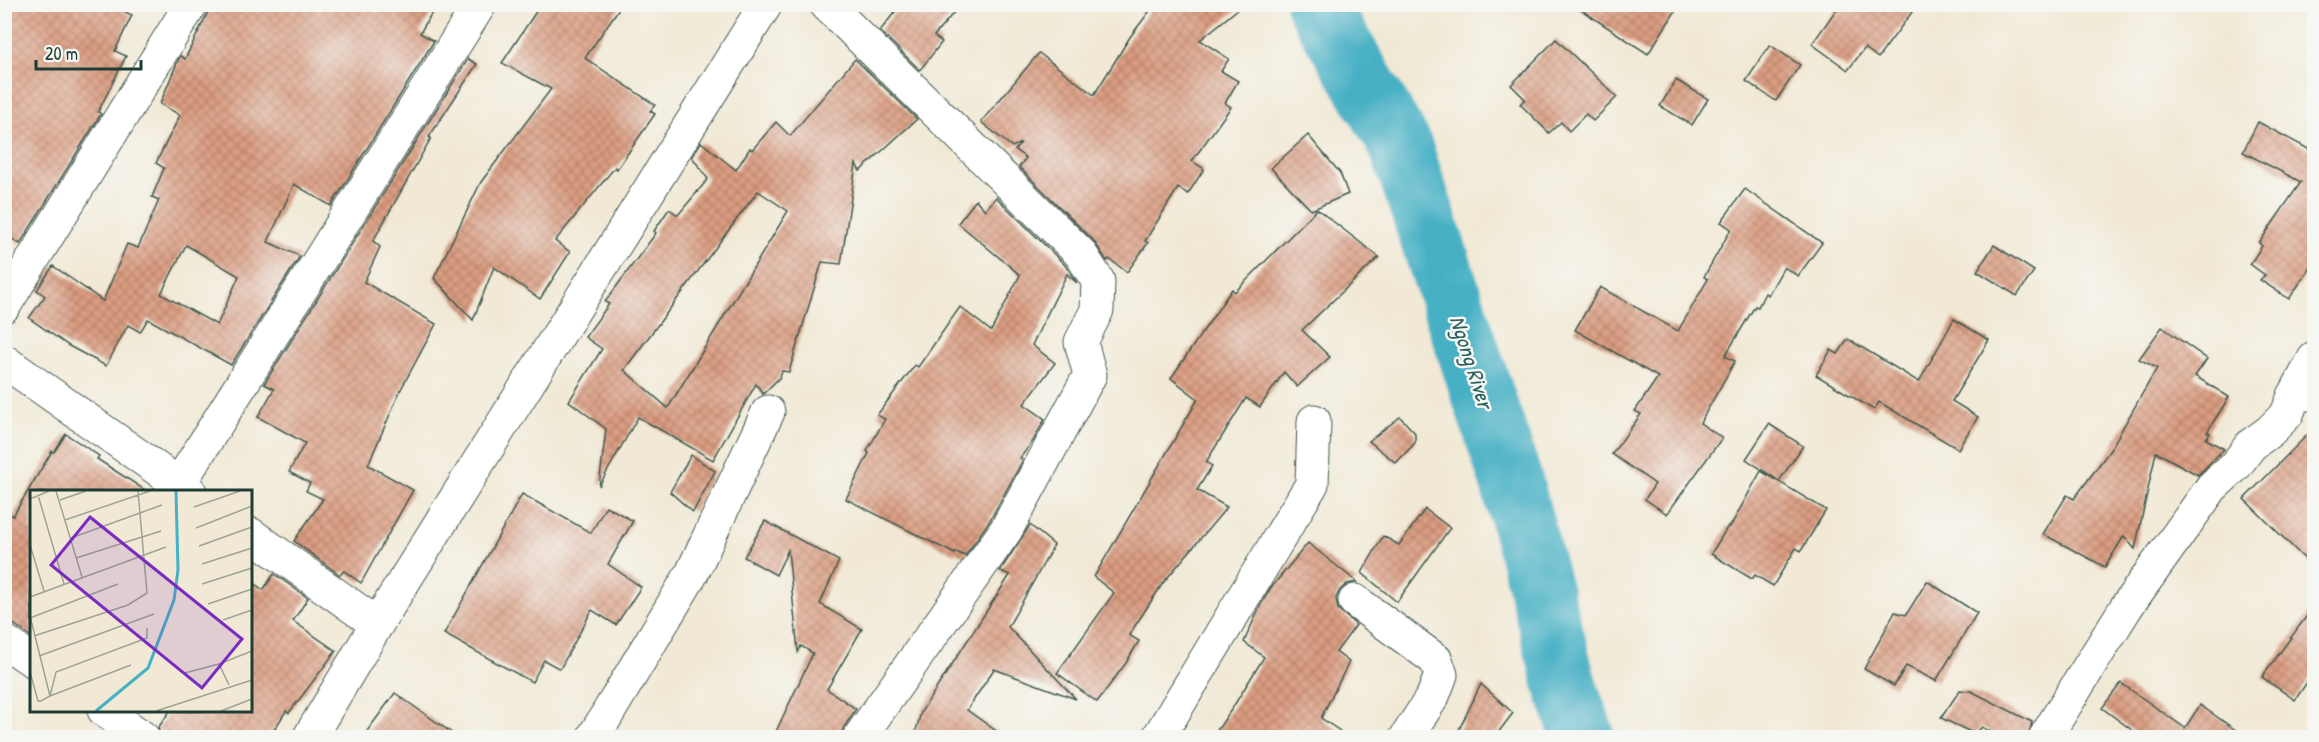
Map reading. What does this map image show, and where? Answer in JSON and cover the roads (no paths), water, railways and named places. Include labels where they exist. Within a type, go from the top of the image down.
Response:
[{"type":"street","points":[[4,306],[191,4]]},
{"type":"street","points":[[4,361],[185,488],[480,4]]},
{"type":"street","points":[[309,738],[377,624],[765,4]]},
{"type":"street","points":[[826,4],[1080,253],[1098,281],[1097,310],[1081,342],[1089,375],[1006,530],[859,738]]},
{"type":"street","points":[[2046,736],[2127,606],[2212,487],[2236,465],[2251,446],[2287,414],[2304,394],[2314,359]]},
{"type":"street","points":[[593,738],[692,573],[768,412]]},
{"type":"street","points":[[1158,738],[1312,484],[1314,421]]},
{"type":"street","points":[[252,535],[377,624]]},
{"type":"street","points":[[1355,601],[1436,660],[1441,675],[1433,696],[1406,738]]},
{"type":"street","points":[[4,641],[30,659]]},
{"type":"street","points":[[105,712],[142,738]]},
{"type":"waterway","name":"Ngong River","points":[[1317,4],[1400,144],[1512,483],[1567,691],[1584,738]]}]
